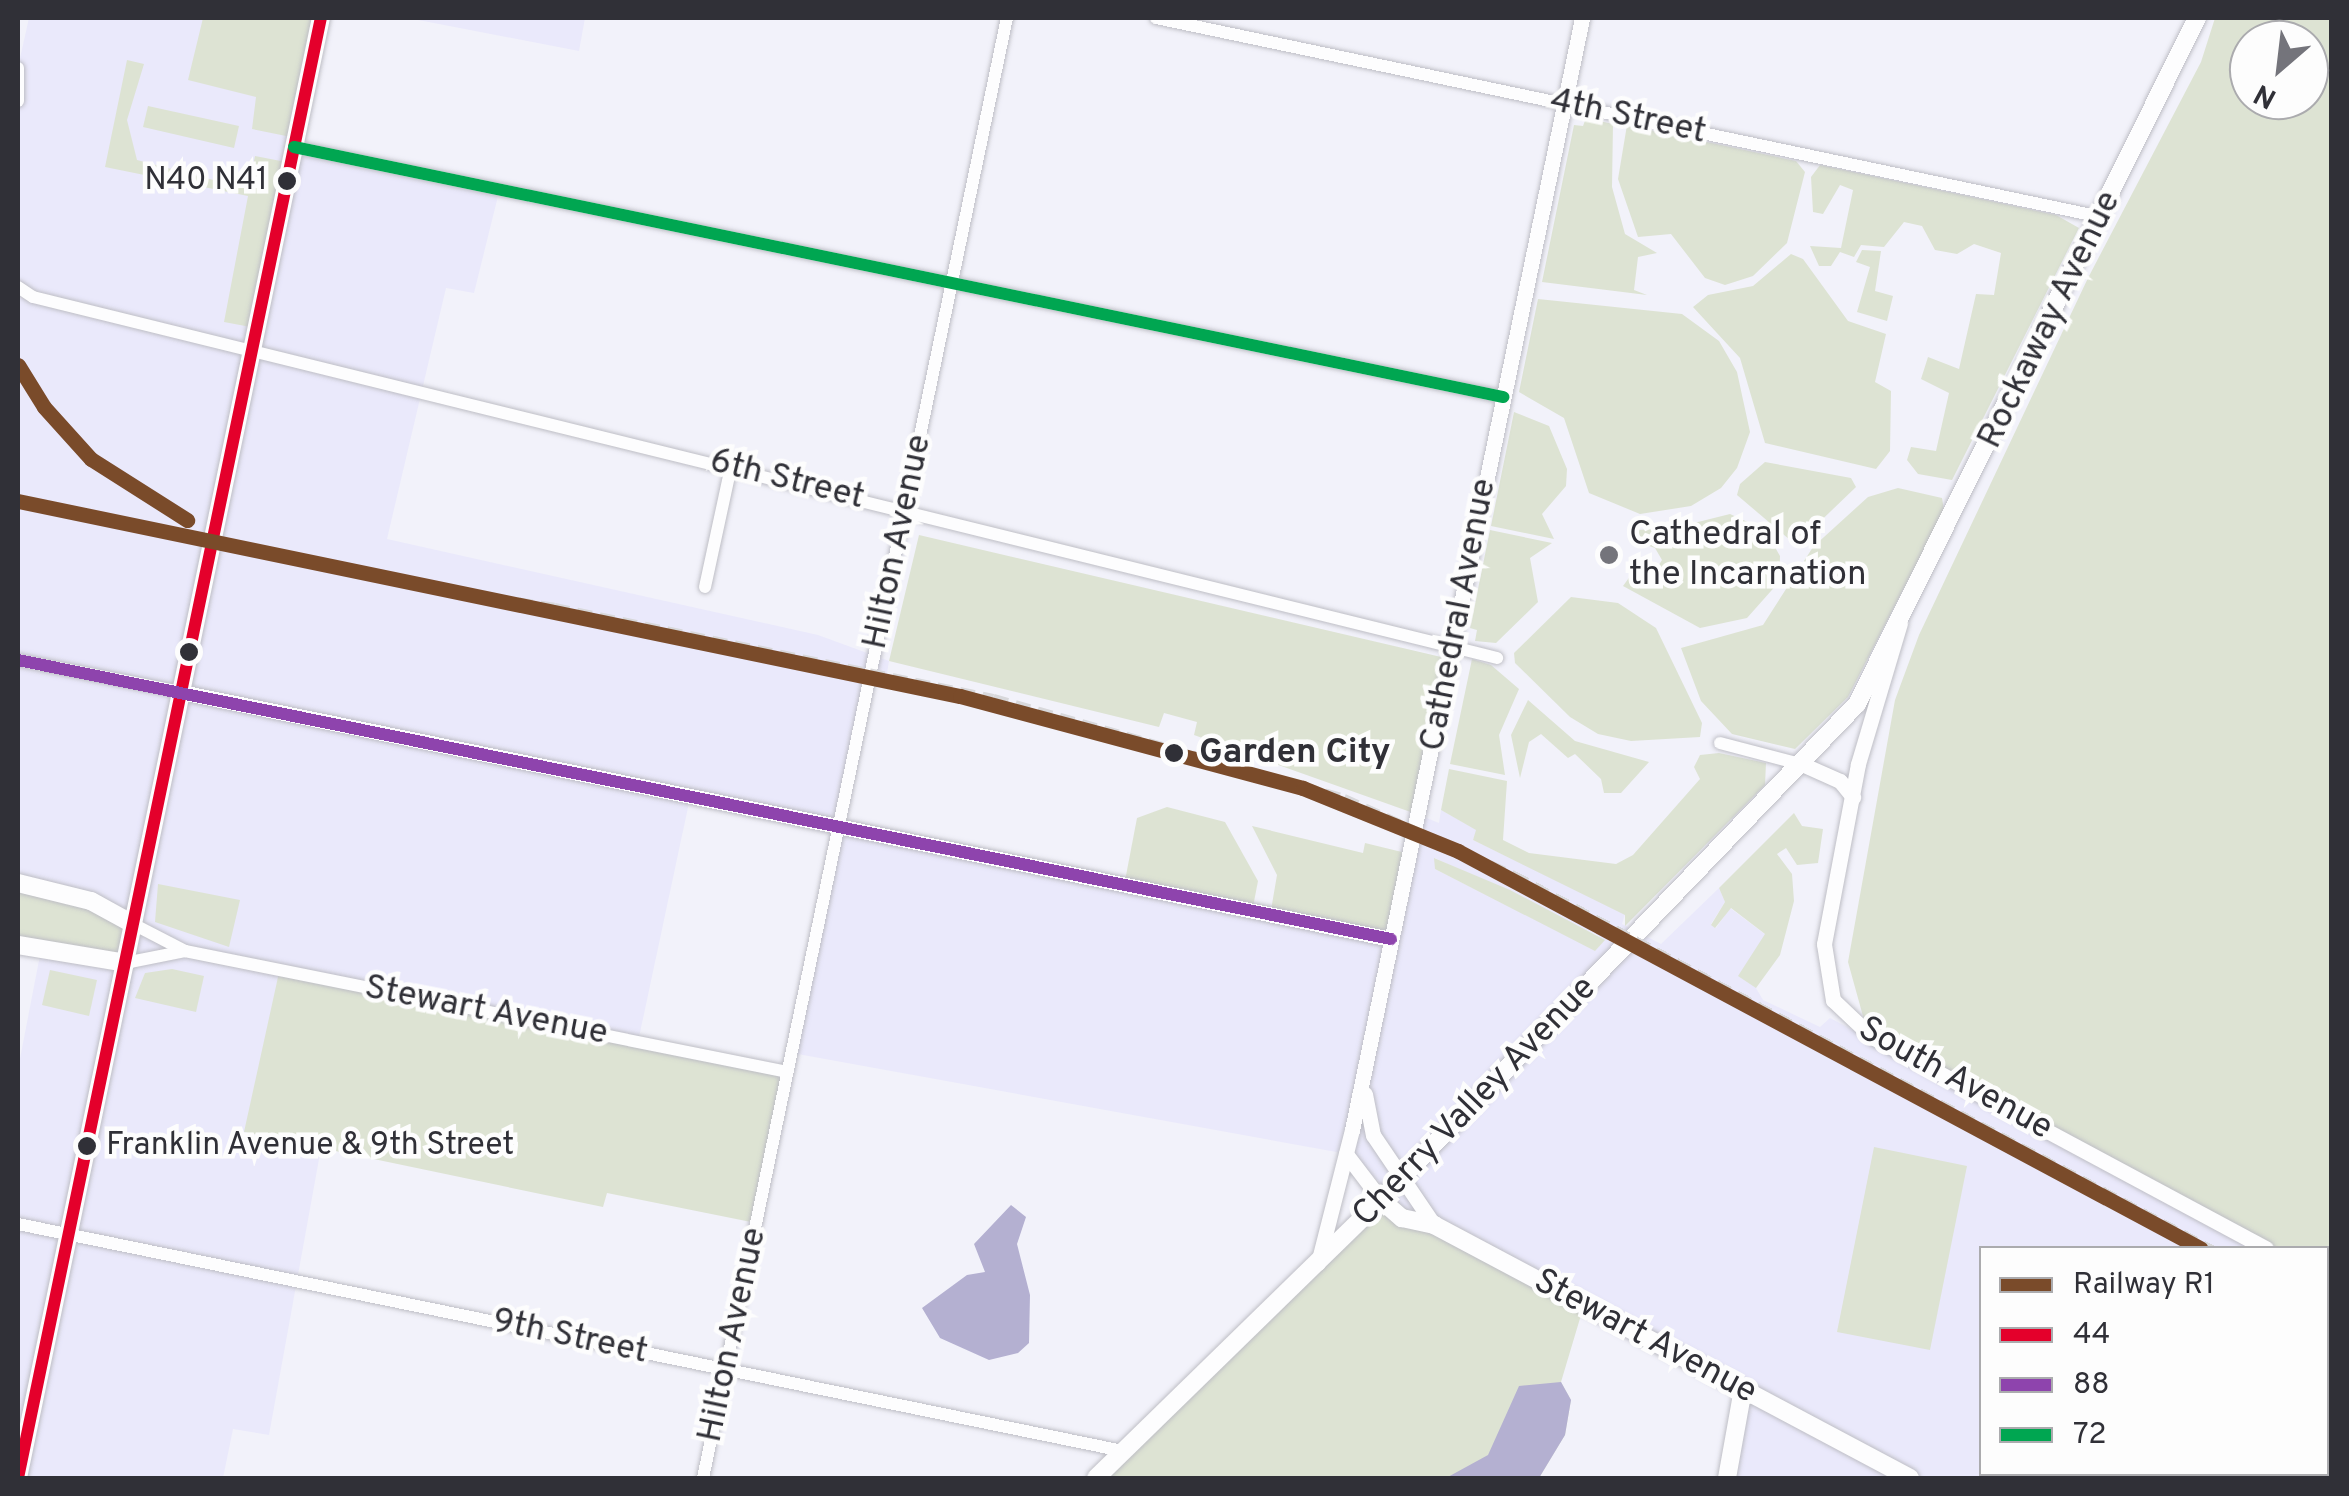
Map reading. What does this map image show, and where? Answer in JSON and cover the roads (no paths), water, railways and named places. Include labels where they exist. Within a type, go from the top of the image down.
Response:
[{"type":"main road","points":[[18,1478],[321,18]]},
{"type":"main road","name":"Rockaway Avenue","points":[[1879,667],[2198,18]]},
{"type":"main road","name":"Cherry Valley Avenue","points":[[1096,1478],[1318,1264],[1804,765],[1879,667]]},
{"type":"main road","name":"Stewart Avenue","points":[[18,883],[91,900],[133,924]]},
{"type":"main road","name":"Stewart Avenue","points":[[18,945],[125,962]]},
{"type":"main road","name":"Stewart Avenue","points":[[1381,1200],[1410,1222],[1434,1224],[1910,1478]]},
{"type":"main road","points":[[1727,1478],[1744,1389]]},
{"type":"street","name":"Hilton Avenue","points":[[703,1478],[1006,18]]},
{"type":"street","name":"4th Street","points":[[1156,18],[2101,217]]},
{"type":"street","name":"Cathedral Avenue","points":[[1318,1264],[1364,1075],[1582,18]]},
{"type":"street","points":[[18,68],[18,100]]},
{"type":"street","points":[[294,147],[1503,397]]},
{"type":"street","name":"6th Street","points":[[18,287],[33,297],[905,509],[1496,658]]},
{"type":"street","points":[[705,587],[731,467]]},
{"type":"street","name":"Rockaway Avenue","points":[[1858,764],[1900,623]]},
{"type":"street","points":[[18,660],[1390,940]]},
{"type":"street","name":"Rockaway Avenue","points":[[1858,764],[1864,712],[1879,667]]},
{"type":"street","points":[[1720,744],[1804,765],[1840,781],[1852,797]]},
{"type":"street","name":"South Avenue","points":[[1858,764],[1823,961],[1828,990],[1846,1019],[2262,1246]]},
{"type":"street","name":"Stewart Avenue","points":[[133,924],[184,951],[787,1072]]},
{"type":"street","name":"Stewart Avenue","points":[[125,962],[184,951]]},
{"type":"street","points":[[1364,1075],[1373,1135],[1434,1224]]},
{"type":"street","points":[[1346,1154],[1381,1200]]},
{"type":"street","name":"9th Street","points":[[18,1224],[1124,1451]]},
{"type":"railway","points":[[18,501],[374,575]]},
{"type":"railway","points":[[427,586],[555,605],[994,696],[1345,796],[1515,873],[2210,1246]]},
{"type":"rail line","name":"R1","points":[[18,365],[44,407],[91,459],[187,520]]},
{"type":"rail line","name":"R1","points":[[18,501],[960,696],[1303,788],[1458,851],[2196,1246]]},
{"type":"place","name":"N40 N41","points":[[287,181]]},
{"type":"place","name":"Cathedral of the Incarnation","points":[[1609,555]]},
{"type":"place","name":"Garden City","points":[[1174,753]]},
{"type":"place","name":"Franklin Avenue & 9th Street","points":[[87,1146]]}]
